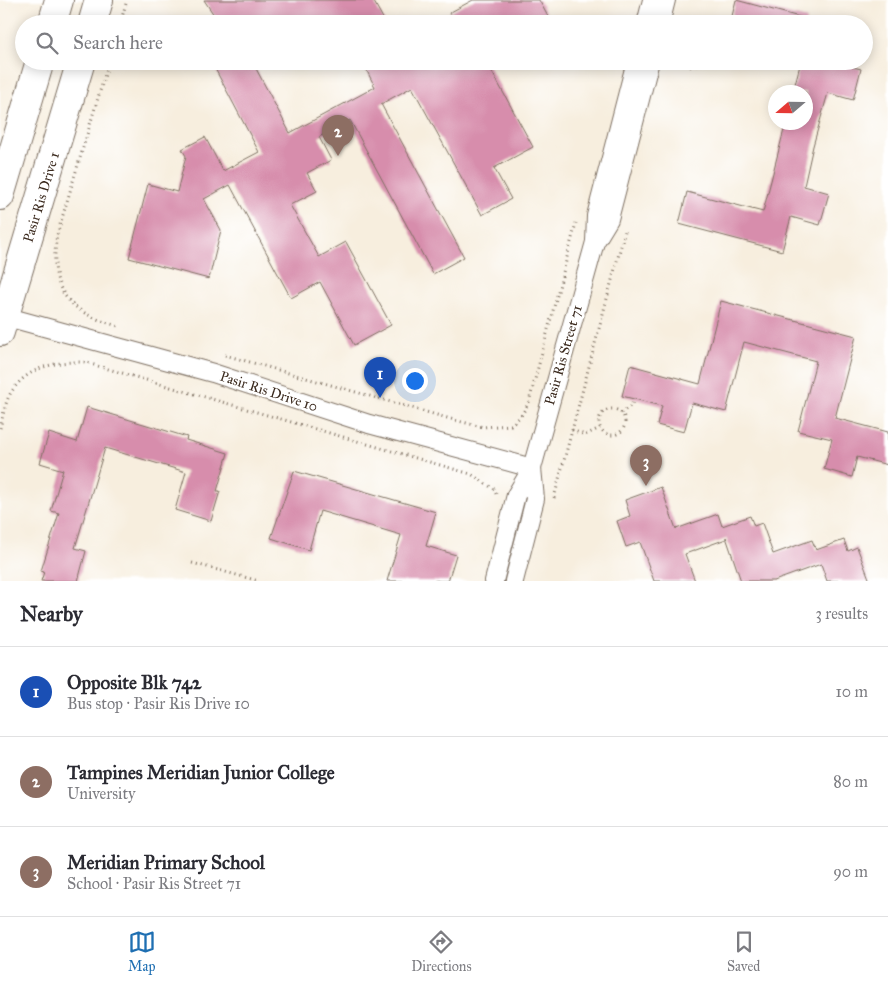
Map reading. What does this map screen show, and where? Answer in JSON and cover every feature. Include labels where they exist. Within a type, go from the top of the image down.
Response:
[{"type":"main road","points":[[55,15],[59,0]]},
{"type":"main road","points":[[95,15],[99,0]]},
{"type":"main road","points":[[0,196],[37,70]]},
{"type":"main road","name":"Pasir Ris Drive 1","points":[[1,318],[78,70]]},
{"type":"street","points":[[648,15],[652,0]]},
{"type":"street","points":[[662,15],[666,0]]},
{"type":"street","name":"Pasir Ris Street 71","points":[[494,581],[516,494],[532,468],[595,242],[596,216],[634,70]]},
{"type":"street","name":"Pasir Ris Street 71","points":[[595,242],[609,218],[648,70]]},
{"type":"street","name":"Pasir Ris Drive 10","points":[[1,318],[213,373],[369,424],[532,468]]},
{"type":"street","name":"Pasir Ris Street 71","points":[[514,581],[535,499],[532,468]]},
{"type":"path","points":[[123,15],[127,0]]},
{"type":"path","points":[[106,70],[57,236],[54,252],[55,270],[58,285],[72,304],[99,321],[128,328]]},
{"type":"path","points":[[222,355],[458,421],[483,427],[501,428],[511,425],[521,416],[529,402],[577,218]]},
{"type":"path","points":[[553,504],[620,248]]},
{"type":"path","points":[[0,428],[11,392],[27,374],[66,361],[84,362],[471,474],[494,489]]},
{"type":"path","points":[[621,413],[632,405],[633,399]]},
{"type":"path","points":[[614,410],[621,413],[625,421],[620,432],[607,434],[600,428],[599,420],[606,411],[614,410]]},
{"type":"path","points":[[572,430],[585,435],[600,428]]},
{"type":"path","points":[[192,563],[259,581]]},
{"type":"building","points":[[204,0],[373,0],[381,15],[214,15]]},
{"type":"building","points":[[473,0],[539,0],[547,15],[450,15],[449,13]]},
{"type":"building","points":[[736,0],[792,15],[732,15]]},
{"type":"building","points":[[216,70],[257,70],[290,133],[375,87],[366,70],[491,70],[533,147],[494,168],[511,199],[482,215],[412,87],[381,104],[464,257],[433,274],[350,120],[319,137],[331,160],[307,173],[317,191],[290,205],[319,257],[346,242],[391,325],[354,345],[320,282],[291,298],[230,185],[204,199],[221,230],[209,279],[129,258],[148,184],[177,192],[186,156],[182,149],[205,137],[223,171],[259,152]]},
{"type":"building","points":[[799,70],[861,70],[853,100],[828,93],[813,146],[804,186],[829,193],[820,225],[791,217],[782,251],[679,224],[687,192],[763,212],[784,130],[813,130],[813,85],[795,85]]},
{"type":"building","points":[[721,301],[856,336],[835,418],[888,432],[888,465],[857,457],[852,477],[824,469],[832,439],[798,431],[816,361],[744,342],[726,412],[692,403],[684,432],[657,425],[662,406],[622,396],[630,365],[700,384]]},
{"type":"building","points":[[87,407],[187,437],[186,440],[228,453],[217,491],[220,491],[211,521],[175,510],[186,472],[105,448],[75,548],[86,551],[78,581],[41,581],[44,572],[41,571],[59,513],[51,511],[63,470],[40,463],[49,433],[77,442]]},
{"type":"building","points":[[294,471],[436,512],[426,546],[456,555],[448,581],[387,581],[401,535],[320,511],[309,550],[271,538]]},
{"type":"building","points":[[661,487],[676,529],[718,514],[722,526],[750,516],[754,526],[762,523],[773,554],[812,540],[816,550],[844,540],[848,551],[857,547],[870,581],[827,581],[821,564],[774,581],[741,581],[726,537],[726,539],[685,554],[695,581],[654,581],[640,542],[626,547],[617,521],[630,516],[625,500]]},
{"type":"place","name":"Tampines Meridian Junior College","points":[[338,156]]},
{"type":"place","name":"Opposite Blk 742","points":[[380,398]]},
{"type":"place","name":"Meridian Primary School","points":[[646,486]]}]
